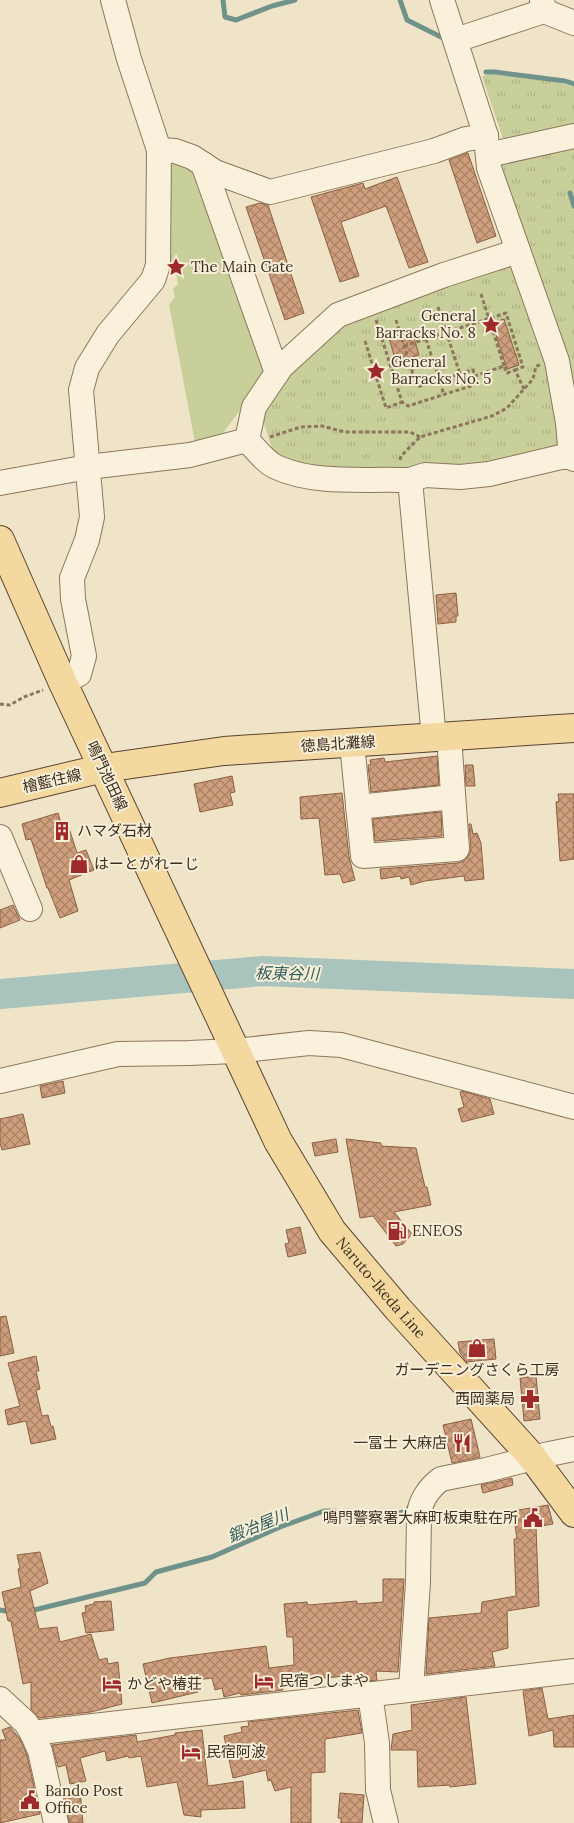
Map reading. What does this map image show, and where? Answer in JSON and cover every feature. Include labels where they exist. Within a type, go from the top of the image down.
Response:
[{"type":"main road","name":"鳴門池田線","points":[[0,540],[63,683],[232,1044]]},
{"type":"main road","name":"徳島北灘線","points":[[104,768],[224,751],[574,728]]},
{"type":"main road","name":"檜藍住線","points":[[0,793],[104,768]]},
{"type":"main road","name":"Naruto-Ikeda Line","points":[[232,1044],[278,1141],[332,1231],[398,1309],[533,1458],[574,1513]]},
{"type":"street","points":[[63,683],[79,674],[84,656],[73,599],[72,578],[87,540],[92,517],[81,390],[87,368],[108,334],[153,280],[158,265],[159,150],[129,59],[114,0]]},
{"type":"street","points":[[247,440],[274,466],[304,475],[323,478],[405,480],[426,476],[460,477],[489,474],[561,457],[573,458],[557,361],[488,168],[487,146],[456,40],[442,0]]},
{"type":"street","points":[[456,40],[543,6],[574,22]]},
{"type":"street","points":[[159,150],[175,151],[192,157],[215,172],[270,192],[434,151],[466,140],[487,146],[574,136]]},
{"type":"street","points":[[203,164],[276,373]]},
{"type":"street","points":[[247,440],[254,406],[280,367],[338,315],[444,275],[518,251]]},
{"type":"street","points":[[0,483],[88,467],[190,455],[247,440]]},
{"type":"street","points":[[352,743],[363,856],[457,848],[453,797],[442,737],[405,480]]},
{"type":"street","points":[[358,807],[453,797]]},
{"type":"street","points":[[0,837],[30,909]]},
{"type":"street","points":[[0,1081],[118,1054],[189,1053],[232,1044],[309,1042],[341,1045],[574,1107]]},
{"type":"street","points":[[411,1689],[418,1582],[420,1505],[436,1482],[441,1479],[574,1449]]},
{"type":"street","points":[[32,1733],[574,1671]]},
{"type":"street","points":[[370,1694],[377,1744],[378,1790],[386,1823]]},
{"type":"street","points":[[0,1699],[26,1723],[32,1733],[40,1751],[56,1823]]},
{"type":"path","points":[[404,346],[489,319],[506,313],[523,368],[506,373],[504,366],[489,319],[481,294]]},
{"type":"path","points":[[370,303],[402,402],[408,406],[474,385]]},
{"type":"path","points":[[438,307],[460,374]]},
{"type":"path","points":[[396,320],[418,387],[437,381]]},
{"type":"path","points":[[426,339],[444,395]]},
{"type":"path","points":[[365,341],[386,408],[402,402]]},
{"type":"path","points":[[405,480],[400,461],[401,456],[420,436],[492,416],[507,408],[533,379],[536,366],[557,361]]},
{"type":"path","points":[[441,380],[473,370],[475,376],[504,366]]},
{"type":"path","points":[[515,370],[524,389]]},
{"type":"path","points":[[247,440],[268,437],[301,427],[322,426],[345,432],[410,432],[420,436]]},
{"type":"path","points":[[0,704],[10,705],[24,697],[63,683]]},
{"type":"green space","points":[[491,74],[558,82],[574,87],[574,449],[406,475],[276,462],[260,411],[291,368],[341,324],[529,256],[499,177],[504,142],[482,76]]},
{"type":"green space","points":[[177,156],[192,161],[267,362],[260,384],[217,441],[196,448],[169,305],[175,297],[173,289],[178,284],[176,273],[170,275],[163,163]]},
{"type":"building","points":[[468,153],[496,236],[477,243],[449,160]]},
{"type":"building","points":[[397,177],[428,262],[409,268],[386,206],[341,222],[359,276],[340,282],[311,197],[363,183],[365,189]]},
{"type":"building","points":[[260,203],[268,205],[304,313],[285,320],[246,207]]},
{"type":"building","points":[[504,319],[519,365],[507,369],[492,323]]},
{"type":"building","points":[[412,331],[419,355],[396,362],[389,338]]},
{"type":"building","points":[[456,593],[458,616],[456,616],[456,622],[438,624],[436,595]]},
{"type":"building","points":[[437,756],[439,785],[371,792],[368,765],[371,765],[370,760],[384,758],[385,762]]},
{"type":"building","points":[[465,765],[473,765],[475,786],[466,786]]},
{"type":"building","points":[[232,776],[235,792],[230,793],[233,805],[200,812],[194,784]]},
{"type":"building","points":[[342,793],[349,857],[355,880],[343,883],[340,874],[325,875],[319,818],[301,819],[300,797]]},
{"type":"building","points":[[558,794],[574,794],[574,859],[560,861],[556,802],[559,801]]},
{"type":"building","points":[[441,812],[442,836],[375,841],[373,819]]},
{"type":"building","points":[[58,813],[62,826],[68,825],[77,853],[86,850],[94,870],[69,880],[78,911],[60,918],[47,888],[31,839],[26,840],[22,824]]},
{"type":"building","points":[[469,824],[471,824],[473,834],[477,833],[481,843],[484,879],[465,881],[464,876],[425,881],[411,885],[409,877],[401,879],[400,876],[381,879],[380,869],[464,861],[471,849]]},
{"type":"building","points":[[13,905],[20,920],[0,928],[0,910]]},
{"type":"building","points":[[63,1081],[65,1093],[42,1098],[40,1086]]},
{"type":"building","points":[[460,1092],[490,1099],[494,1114],[462,1122],[458,1109],[464,1107]]},
{"type":"building","points":[[23,1114],[30,1144],[2,1150],[0,1143],[0,1119]]},
{"type":"building","points":[[336,1139],[338,1152],[315,1156],[312,1143]]},
{"type":"building","points":[[346,1139],[381,1143],[381,1146],[416,1148],[431,1205],[394,1212],[412,1234],[403,1244],[396,1246],[373,1216],[360,1218]]},
{"type":"building","points":[[300,1227],[306,1253],[288,1257],[285,1244],[289,1243],[286,1230]]},
{"type":"building","points":[[6,1316],[14,1353],[0,1356],[0,1317]]},
{"type":"building","name":"ガーデニングさくら工房","points":[[494,1339],[496,1359],[467,1362],[460,1353],[458,1342]]},
{"type":"building","points":[[36,1356],[39,1371],[36,1371],[40,1389],[36,1390],[42,1416],[48,1415],[56,1439],[31,1444],[26,1421],[8,1425],[5,1410],[20,1406],[8,1363]]},
{"type":"building","name":"西岡薬局","points":[[536,1376],[540,1419],[524,1421],[520,1378]]},
{"type":"building","name":"一冨士 大麻店","points":[[471,1419],[480,1457],[452,1463],[443,1425]]},
{"type":"building","points":[[512,1478],[513,1485],[483,1493],[481,1485]]},
{"type":"building","points":[[548,1505],[553,1524],[536,1527],[539,1606],[507,1611],[508,1648],[492,1652],[495,1666],[426,1674],[429,1618],[481,1613],[482,1602],[516,1596],[514,1539],[517,1539],[513,1511]]},
{"type":"building","points":[[40,1552],[48,1583],[30,1591],[39,1629],[57,1627],[60,1642],[91,1634],[99,1660],[107,1658],[108,1664],[118,1662],[122,1704],[91,1712],[39,1718],[31,1709],[31,1682],[23,1684],[11,1621],[8,1621],[2,1592],[21,1587],[17,1555]]},
{"type":"building","points":[[383,1579],[404,1579],[398,1672],[376,1671],[377,1680],[358,1682],[356,1675],[282,1682],[283,1690],[241,1695],[240,1693],[224,1697],[222,1688],[215,1690],[212,1678],[196,1680],[198,1692],[152,1703],[143,1664],[170,1658],[266,1646],[269,1668],[294,1665],[293,1637],[287,1637],[284,1604],[307,1602],[308,1605],[357,1601],[357,1604],[383,1602]]},
{"type":"building","points":[[111,1601],[114,1630],[86,1633],[82,1613],[86,1612],[85,1606],[94,1604],[94,1602]]},
{"type":"building","points":[[542,1688],[548,1719],[574,1715],[574,1747],[554,1747],[553,1730],[529,1736],[523,1691]]},
{"type":"building","points":[[466,1697],[476,1784],[450,1787],[450,1785],[418,1787],[417,1750],[391,1750],[393,1734],[412,1730],[411,1705]]},
{"type":"building","points":[[358,1710],[362,1733],[325,1739],[325,1772],[311,1773],[311,1823],[291,1823],[291,1787],[275,1791],[271,1780],[268,1781],[266,1770],[233,1778],[224,1736],[242,1732],[241,1727],[249,1726],[248,1722]]},
{"type":"building","points":[[10,1727],[20,1739],[27,1755],[40,1814],[0,1823],[0,1740],[6,1740],[2,1730]]},
{"type":"building","points":[[202,1730],[208,1786],[243,1781],[245,1808],[201,1810],[201,1817],[184,1815],[177,1782],[147,1787],[141,1756],[129,1758],[128,1756],[107,1761],[105,1751],[80,1758],[86,1781],[70,1784],[66,1765],[58,1767],[52,1745],[136,1735],[137,1742],[175,1735],[175,1733]]},
{"type":"building","points":[[80,1790],[83,1823],[69,1823],[64,1793]]},
{"type":"building","points":[[340,1793],[364,1795],[362,1823],[341,1823],[341,1818],[338,1818]]},
{"type":"waterway","points":[[223,0],[225,17],[236,20],[272,6],[295,0]]},
{"type":"waterway","points":[[400,0],[407,20],[441,37]]},
{"type":"waterway","points":[[486,72],[565,81],[574,84]]},
{"type":"waterway","points":[[570,193],[574,206]]},
{"type":"waterway","name":"板東谷川","points":[[0,994],[263,971],[574,984]]},
{"type":"waterway","name":"鍛冶屋川","points":[[30,1611],[145,1583],[156,1572],[212,1557],[280,1527],[324,1511],[334,1511],[361,1524],[407,1511],[411,1504]]},
{"type":"waterway","name":"鍛冶屋川","points":[[0,1610],[11,1612]]},
{"type":"place","name":"The Main Gate","points":[[176,267]]},
{"type":"place","name":"General Barracks No. 8","points":[[491,325]]},
{"type":"place","name":"General Barracks No. 5","points":[[376,371]]},
{"type":"place","name":"ハマダ石材","points":[[62,831]]},
{"type":"place","name":"はーとがれーじ","points":[[79,864]]},
{"type":"place","name":"ENEOS","points":[[397,1231]]},
{"type":"place","name":"ガーデニングさくら工房","points":[[477,1348]]},
{"type":"place","name":"西岡薬局","points":[[530,1399]]},
{"type":"place","name":"一冨士 大麻店","points":[[462,1443]]},
{"type":"place","name":"鳴門警察署大麻町板東駐在所","points":[[533,1518]]},
{"type":"place","name":"民宿つしまや","points":[[264,1681]]},
{"type":"place","name":"かどや椿荘","points":[[112,1684]]},
{"type":"place","name":"民宿阿波","points":[[191,1752]]},
{"type":"place","name":"Bando Post Office","points":[[30,1800]]}]
